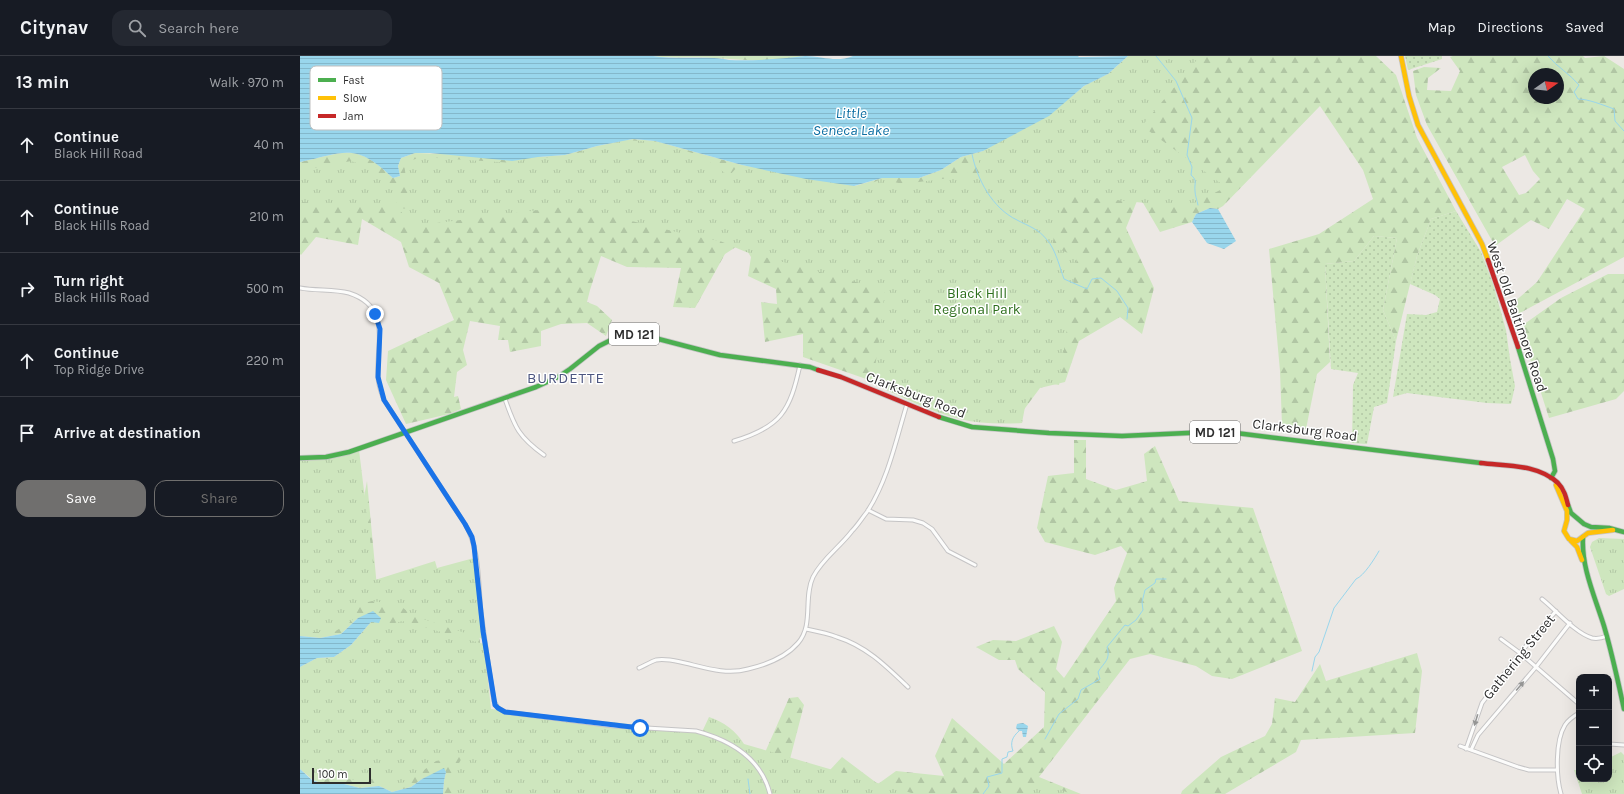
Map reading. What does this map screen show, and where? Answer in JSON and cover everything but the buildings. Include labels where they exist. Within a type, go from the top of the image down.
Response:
[{"type":"main road","name":"West Old Baltimore Road","points":[[1401,56],[1409,96],[1418,125],[1482,244],[1501,295],[1553,459],[1555,471],[1552,479]]},
{"type":"main road","name":"Clarksburg Road","points":[[300,458],[326,457],[341,454],[504,399],[561,375],[607,340],[624,334],[647,336],[720,355],[800,365],[826,372],[949,421],[972,427],[1115,436],[1208,432],[1236,433],[1530,468],[1552,479],[1562,489],[1571,513],[1578,520],[1592,527],[1609,528],[1624,532]]},
{"type":"main road","points":[[1552,479],[1562,498],[1567,514],[1564,531],[1565,535],[1577,547],[1586,566]]},
{"type":"main road","points":[[1566,523],[1571,520],[1578,520]]},
{"type":"main road","points":[[1584,524],[1585,530],[1581,546],[1607,636],[1624,709]]},
{"type":"main road","name":"Clarksburg Road","points":[[1570,540],[1577,541],[1583,536],[1592,532],[1613,530]]},
{"type":"street","points":[[300,288],[347,293],[355,296],[370,307],[375,314],[380,329],[378,377],[384,400],[472,537],[494,701],[498,708],[505,712],[614,726],[696,731],[709,735],[752,759],[762,774],[770,794]]},
{"type":"street","points":[[734,441],[760,432],[771,425],[780,416],[792,396],[800,365]]},
{"type":"street","points":[[504,399],[519,433],[528,443],[544,454]]},
{"type":"street","points":[[639,668],[654,660],[665,659],[723,671],[746,670],[789,652],[799,642],[806,629],[808,594],[814,576],[821,565],[853,531],[868,510],[878,492],[886,472],[907,404]]},
{"type":"street","points":[[868,510],[886,519],[913,520],[923,523],[932,529],[948,551],[975,565]]},
{"type":"street","points":[[1542,599],[1584,634],[1592,638],[1607,636]]},
{"type":"street","name":"Gathering Street","points":[[1466,749],[1482,703],[1520,653],[1556,611]]},
{"type":"street","name":"Gathering Street","points":[[1471,750],[1478,735],[1536,667],[1570,623]]},
{"type":"street","points":[[806,629],[837,637],[863,649],[886,665],[908,687]]},
{"type":"street","points":[[1501,639],[1520,653],[1576,701]]},
{"type":"street","points":[[1561,794],[1557,770],[1560,738],[1564,726],[1576,714]]},
{"type":"street","points":[[1612,744],[1624,745]]},
{"type":"street","points":[[1460,746],[1529,770],[1557,770]]},
{"type":"green space","points":[[653,56],[805,56],[783,60],[737,60],[707,57]]},
{"type":"green space","points":[[1128,56],[1376,56],[1396,75],[1417,138],[1456,211],[1431,219],[1417,256],[1396,341],[1383,310],[1397,238],[1374,236],[1354,261],[1325,264],[1330,362],[1317,374],[1306,429],[1282,425],[1280,371],[1269,249],[1319,234],[1373,199],[1363,170],[1320,106],[1223,206],[1218,209],[1210,208],[1196,214],[1192,222],[1160,232],[1139,196],[1126,228],[1154,288],[1142,334],[1120,317],[1079,341],[1065,382],[1040,388],[1017,419],[895,389],[803,357],[803,334],[765,342],[761,302],[777,304],[776,289],[748,276],[751,257],[742,243],[725,254],[695,308],[673,307],[681,268],[627,267],[601,256],[587,302],[597,306],[612,320],[606,336],[587,323],[561,324],[541,331],[541,346],[510,352],[508,340],[498,340],[500,326],[470,321],[463,350],[467,365],[457,372],[454,397],[458,396],[461,409],[449,414],[406,424],[386,380],[388,351],[454,320],[439,283],[409,267],[401,242],[362,219],[358,245],[316,237],[301,255],[300,254],[300,162],[329,155],[340,153],[359,154],[369,159],[393,178],[400,176],[398,166],[401,158],[415,153],[538,157],[565,155],[597,146],[633,139],[655,141],[742,165],[855,186],[882,178],[919,178],[941,170],[961,157],[983,151],[1049,116],[1084,86],[1108,74]]},
{"type":"green space","name":"Black Hill Regional Park","points":[[1137,56],[1200,56],[1142,126],[1226,187],[1187,207],[1063,195],[1052,246],[1077,257],[1059,385],[1030,380],[1022,423],[975,422],[960,419],[927,408],[873,384],[885,290],[746,252],[720,241],[693,236],[570,206],[413,226],[398,208],[410,209],[404,163],[421,157],[513,163],[535,156],[555,159],[624,140],[659,142],[701,156],[729,176],[738,166],[785,169],[821,180],[860,187],[881,179],[903,184],[950,178],[971,172],[981,181],[985,177],[978,160],[986,146],[1045,116],[1088,84],[1125,66]]},
{"type":"green space","points":[[1405,56],[1442,56],[1442,59],[1408,70]]},
{"type":"green space","points":[[1583,56],[1585,58],[1604,56],[1624,69],[1624,257],[1518,314],[1513,303],[1537,282],[1585,209],[1567,199],[1549,229],[1531,220],[1495,246],[1427,125],[1416,95],[1413,71],[1424,67],[1441,68],[1428,78],[1427,90],[1451,91],[1460,71],[1450,57]],"holes":[[[1525,155],[1533,171],[1540,179],[1526,193],[1519,195],[1502,167]]]},
{"type":"green space","points":[[351,161],[372,168],[392,187],[398,208],[300,202],[300,171]]},
{"type":"green space","points":[[1456,211],[1481,252],[1493,284],[1506,330],[1515,386],[1511,404],[1487,403],[1407,393],[1393,397],[1407,314],[1426,315],[1437,312],[1440,299],[1435,295],[1410,284],[1417,256],[1431,219]]},
{"type":"green space","points":[[1374,236],[1397,238],[1383,310],[1396,341],[1387,403],[1374,407],[1367,444],[1352,443],[1353,385],[1358,373],[1331,369],[1325,264],[1354,261]]},
{"type":"green space","points":[[1608,274],[1624,274],[1624,391],[1616,399],[1549,418],[1520,327],[1561,298]]},
{"type":"green space","points":[[1074,440],[1086,440],[1086,479],[1116,490],[1147,481],[1144,454],[1155,446],[1179,501],[1253,508],[1302,651],[1232,679],[1212,676],[1196,666],[1150,654],[1130,659],[1039,777],[1081,794],[895,794],[763,757],[789,698],[798,697],[804,705],[790,759],[830,770],[842,757],[878,784],[896,771],[944,776],[935,756],[952,718],[1004,764],[1044,727],[1045,692],[1018,669],[1015,660],[999,660],[976,647],[993,640],[1016,641],[1054,626],[1062,642],[1056,669],[1064,678],[1116,601],[1114,588],[1127,553],[1121,546],[1095,555],[1045,542],[1037,528],[1048,476],[1074,473]]},
{"type":"green space","points":[[359,450],[375,580],[435,561],[437,568],[474,558],[483,639],[414,616],[399,605],[372,601],[361,604],[352,621],[334,632],[300,632],[300,459]]},
{"type":"green space","points":[[367,481],[378,598],[472,567],[485,689],[300,693],[300,667],[317,658],[334,657],[351,645],[371,622],[358,618],[341,634],[320,638],[300,636],[300,609],[360,518]]},
{"type":"green space","points":[[1599,538],[1624,539],[1624,589],[1609,596],[1606,594],[1590,547],[1592,542]]},
{"type":"green space","points":[[402,621],[484,644],[491,709],[702,732],[709,717],[729,728],[744,744],[915,794],[453,794],[453,774],[463,756],[436,761],[408,782],[392,784],[376,777],[367,781],[317,776],[300,760],[300,671],[318,660],[338,658],[355,647],[373,629]]},
{"type":"green space","points":[[1417,653],[1422,671],[1415,733],[1301,740],[1296,752],[1225,794],[1181,794],[1182,791],[1221,757],[1265,736],[1272,724],[1275,698],[1295,702],[1320,664],[1326,681]]},
{"type":"green space","points":[[450,739],[504,794],[443,794],[446,772],[422,779],[411,787],[392,792],[379,786],[360,788],[344,784],[321,783],[313,780],[300,769],[300,749]]},
{"type":"green space","points":[[1621,752],[1624,755],[1624,794],[1582,794],[1578,782],[1612,782],[1612,756]]},
{"type":"green space","points":[[1037,780],[1071,794],[1028,794]]},
{"type":"water","name":"Little Seneca Lake","points":[[300,56],[653,56],[676,58],[716,58],[729,60],[767,60],[805,56],[841,59],[853,56],[1128,56],[1108,74],[1084,86],[1049,116],[983,151],[961,157],[941,170],[919,178],[882,178],[854,186],[806,179],[742,165],[655,141],[633,139],[597,146],[565,155],[512,161],[430,153],[415,153],[401,158],[398,166],[400,176],[393,178],[369,159],[359,154],[340,153],[300,162]]},
{"type":"water","points":[[1210,208],[1218,209],[1236,241],[1224,249],[1207,243],[1192,222],[1196,214]]},
{"type":"water","points":[[373,611],[381,618],[379,623],[371,622],[351,645],[334,657],[317,658],[300,667],[300,636],[320,638],[341,634],[358,618]]},
{"type":"water","points":[[1023,723],[1028,726],[1026,737],[1023,737],[1022,731],[1019,731],[1016,728],[1017,724]]},
{"type":"water","points":[[444,768],[446,772],[443,794],[300,794],[300,769],[312,780],[321,783],[344,784],[360,788],[379,786],[392,792],[411,787],[422,779]]},
{"type":"waterway","points":[[1156,56],[1176,81],[1192,118],[1187,155],[1192,167],[1191,175],[1195,181],[1195,193],[1198,205]]},
{"type":"waterway","points":[[1548,56],[1579,85],[1574,92],[1578,99],[1591,101],[1614,109],[1615,121],[1624,131]]},
{"type":"waterway","points":[[972,154],[974,164],[987,192],[1008,215],[1033,228],[1044,236],[1055,253],[1064,279],[1087,289],[1092,279],[1101,278],[1117,291],[1128,308],[1127,319]]},
{"type":"waterway","points":[[1312,671],[1315,657],[1319,652],[1334,608],[1356,579],[1366,571],[1379,551]]},
{"type":"waterway","points":[[1045,739],[1059,714],[1078,699],[1081,690],[1100,679],[1098,672],[1106,661],[1108,655],[1107,647],[1125,625],[1128,626],[1136,620],[1143,610],[1142,602],[1145,590],[1155,583],[1156,579],[1166,579]]},
{"type":"waterway","points":[[983,794],[989,786],[987,777],[1002,773],[1002,759],[1007,757],[1008,752],[1013,751],[1012,740],[1019,731]]},
{"type":"waterway","points":[[748,779],[750,794]]},
{"type":"traffic: fast","points":[[300,458],[326,457],[349,452],[536,387],[558,377],[599,346],[619,336],[647,336],[720,355],[810,367],[818,370]]},
{"type":"traffic: fast","points":[[1518,347],[1553,459],[1555,471],[1551,478]]},
{"type":"traffic: fast","points":[[939,417],[972,427],[1049,433],[1122,436],[1209,432],[1236,433],[1481,463]]},
{"type":"traffic: fast","points":[[1568,505],[1571,513],[1584,524],[1591,527],[1609,528],[1624,532]]},
{"type":"traffic: fast","points":[[1583,537],[1586,571],[1607,636],[1624,709]]},
{"type":"traffic: slow","points":[[1401,56],[1409,96],[1418,125],[1482,244],[1488,260]]},
{"type":"traffic: slow","points":[[1556,485],[1567,511],[1567,520],[1564,531],[1569,539],[1577,541],[1588,533],[1613,530]]},
{"type":"traffic: slow","points":[[1571,541],[1577,547],[1582,560]]},
{"type":"traffic: jam","points":[[1488,260],[1518,347]]},
{"type":"traffic: jam","points":[[818,370],[841,377],[939,417]]},
{"type":"traffic: jam","points":[[1481,463],[1521,467],[1541,472],[1560,485],[1568,505]]},
{"type":"district","name":"BURDETTE","points":[[566,378]]},
{"type":"route","points":[[375,314],[380,329],[378,377],[384,400],[472,537],[477,568],[483,631],[495,705],[500,710],[505,712],[640,728]]}]
